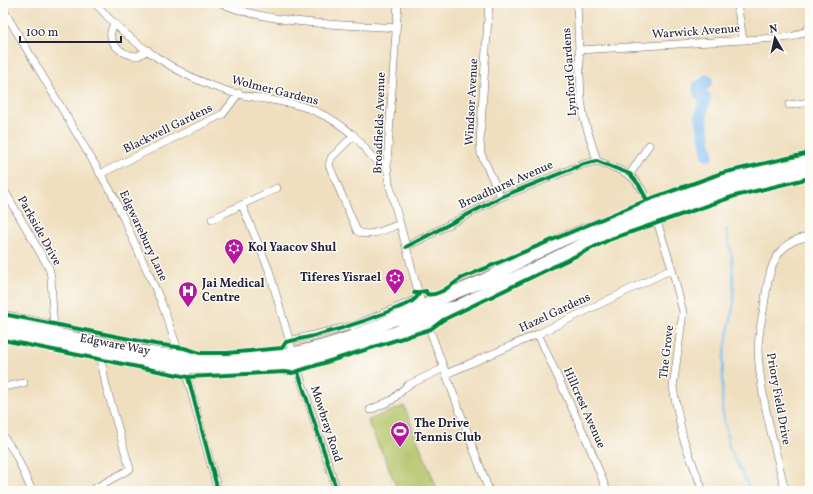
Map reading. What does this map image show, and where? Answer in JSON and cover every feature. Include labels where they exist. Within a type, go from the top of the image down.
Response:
[{"type":"highway","points":[[425,314],[461,304],[652,210],[720,180],[810,159]]},
{"type":"highway","points":[[425,314],[481,282],[557,242],[652,210],[726,190],[810,170]]},
{"type":"highway","name":"Edgware Way","points":[[3,322],[54,329],[141,351],[180,356],[226,359],[294,358],[311,361],[425,314]]},
{"type":"highway","name":"Edgware Way","points":[[3,334],[100,354],[185,369],[263,368],[344,341],[390,322],[425,314]]},
{"type":"street","name":"Wolmer Gardens","points":[[95,3],[114,24],[172,66],[195,78],[238,93],[311,109],[331,119],[354,135],[375,161],[387,164]]},
{"type":"street","points":[[221,3],[263,16],[296,21],[396,28]]},
{"type":"street","name":"Broadfields Avenue","points":[[398,3],[387,164],[389,183],[425,314],[489,491]]},
{"type":"street","name":"Windsor Avenue","points":[[489,3],[480,141],[481,154],[502,197]]},
{"type":"street","name":"Lynford Gardens","points":[[577,3],[578,50],[582,106],[596,161]]},
{"type":"street","points":[[736,3],[743,40]]},
{"type":"street","name":"Edgwarebury Lane","points":[[3,9],[113,195],[160,299],[185,369],[218,491]]},
{"type":"street","points":[[114,24],[111,31],[111,39],[121,52],[138,56],[148,50]]},
{"type":"street","name":"Warwick Avenue","points":[[578,50],[792,37],[806,31],[810,26]]},
{"type":"street","name":"Blackwell Gardens","points":[[100,174],[223,114],[238,93]]},
{"type":"street","points":[[790,106],[810,102]]},
{"type":"street","points":[[354,135],[331,158],[329,165],[357,230],[361,234],[368,234],[400,224]]},
{"type":"street","points":[[630,174],[649,145]]},
{"type":"street","points":[[596,161],[630,174],[639,184],[652,210]]},
{"type":"street","name":"Broadhurst Avenue","points":[[406,247],[502,197],[584,164],[596,161]]},
{"type":"street","name":"Parkside Drive","points":[[3,188],[49,268],[51,277],[54,329]]},
{"type":"street","points":[[212,220],[277,188]]},
{"type":"street","name":"Mowbray Road","points":[[242,205],[269,270],[294,358],[337,491]]},
{"type":"street","name":"The Grove","points":[[652,210],[672,269],[683,312],[673,388],[683,438],[703,491]]},
{"type":"street","name":"Priory Field Drive","points":[[785,491],[764,394],[758,349],[768,280],[774,259],[784,246],[800,238],[810,236]]},
{"type":"street","name":"Hazel Gardens","points":[[370,410],[392,400],[408,385],[538,334],[672,269]]},
{"type":"street","points":[[289,341],[355,325],[415,300],[419,294]]},
{"type":"street","name":"Edgware Way","points":[[3,314],[54,329]]},
{"type":"street","name":"Hillcrest Avenue","points":[[538,334],[588,443],[607,491]]},
{"type":"street","points":[[90,491],[130,468],[106,386],[100,354]]},
{"type":"street","points":[[3,387],[24,383]]},
{"type":"street","points":[[3,436],[15,452],[32,491]]},
{"type":"green space","name":"The Drive Tennis Club","points":[[404,406],[438,491],[398,491],[383,453],[369,425],[368,420]]},
{"type":"waterway","points":[[705,139],[701,115],[705,98],[698,90],[699,86],[705,84],[707,80]]},
{"type":"waterway","points":[[706,145],[708,155]]},
{"type":"waterway","points":[[726,229],[732,258],[734,302],[723,360],[722,408],[729,447],[751,491]]},
{"type":"cycle path","points":[[414,293],[426,291],[427,294],[436,294],[462,278],[647,200],[722,173],[810,153]]},
{"type":"cycle path","points":[[406,247],[501,197],[584,164],[597,161],[630,174],[639,185],[647,200]]},
{"type":"cycle path","points":[[3,340],[188,377],[285,372],[292,373],[431,329],[443,320],[611,239],[735,196],[810,178]]},
{"type":"cycle path","points":[[3,314],[155,344],[184,348],[200,353],[227,353],[282,348],[286,342],[339,329],[377,316],[410,302],[419,294]]},
{"type":"cycle path","points":[[298,372],[337,491]]},
{"type":"cycle path","points":[[188,377],[218,491]]},
{"type":"place","name":"Kol Yaacov Shul","points":[[234,265]]},
{"type":"place","name":"Tiferes Yisrael","points":[[395,295]]},
{"type":"place","name":"Jai Medical Centre","points":[[188,308]]},
{"type":"place","name":"The Drive Tennis Club","points":[[400,448]]}]
